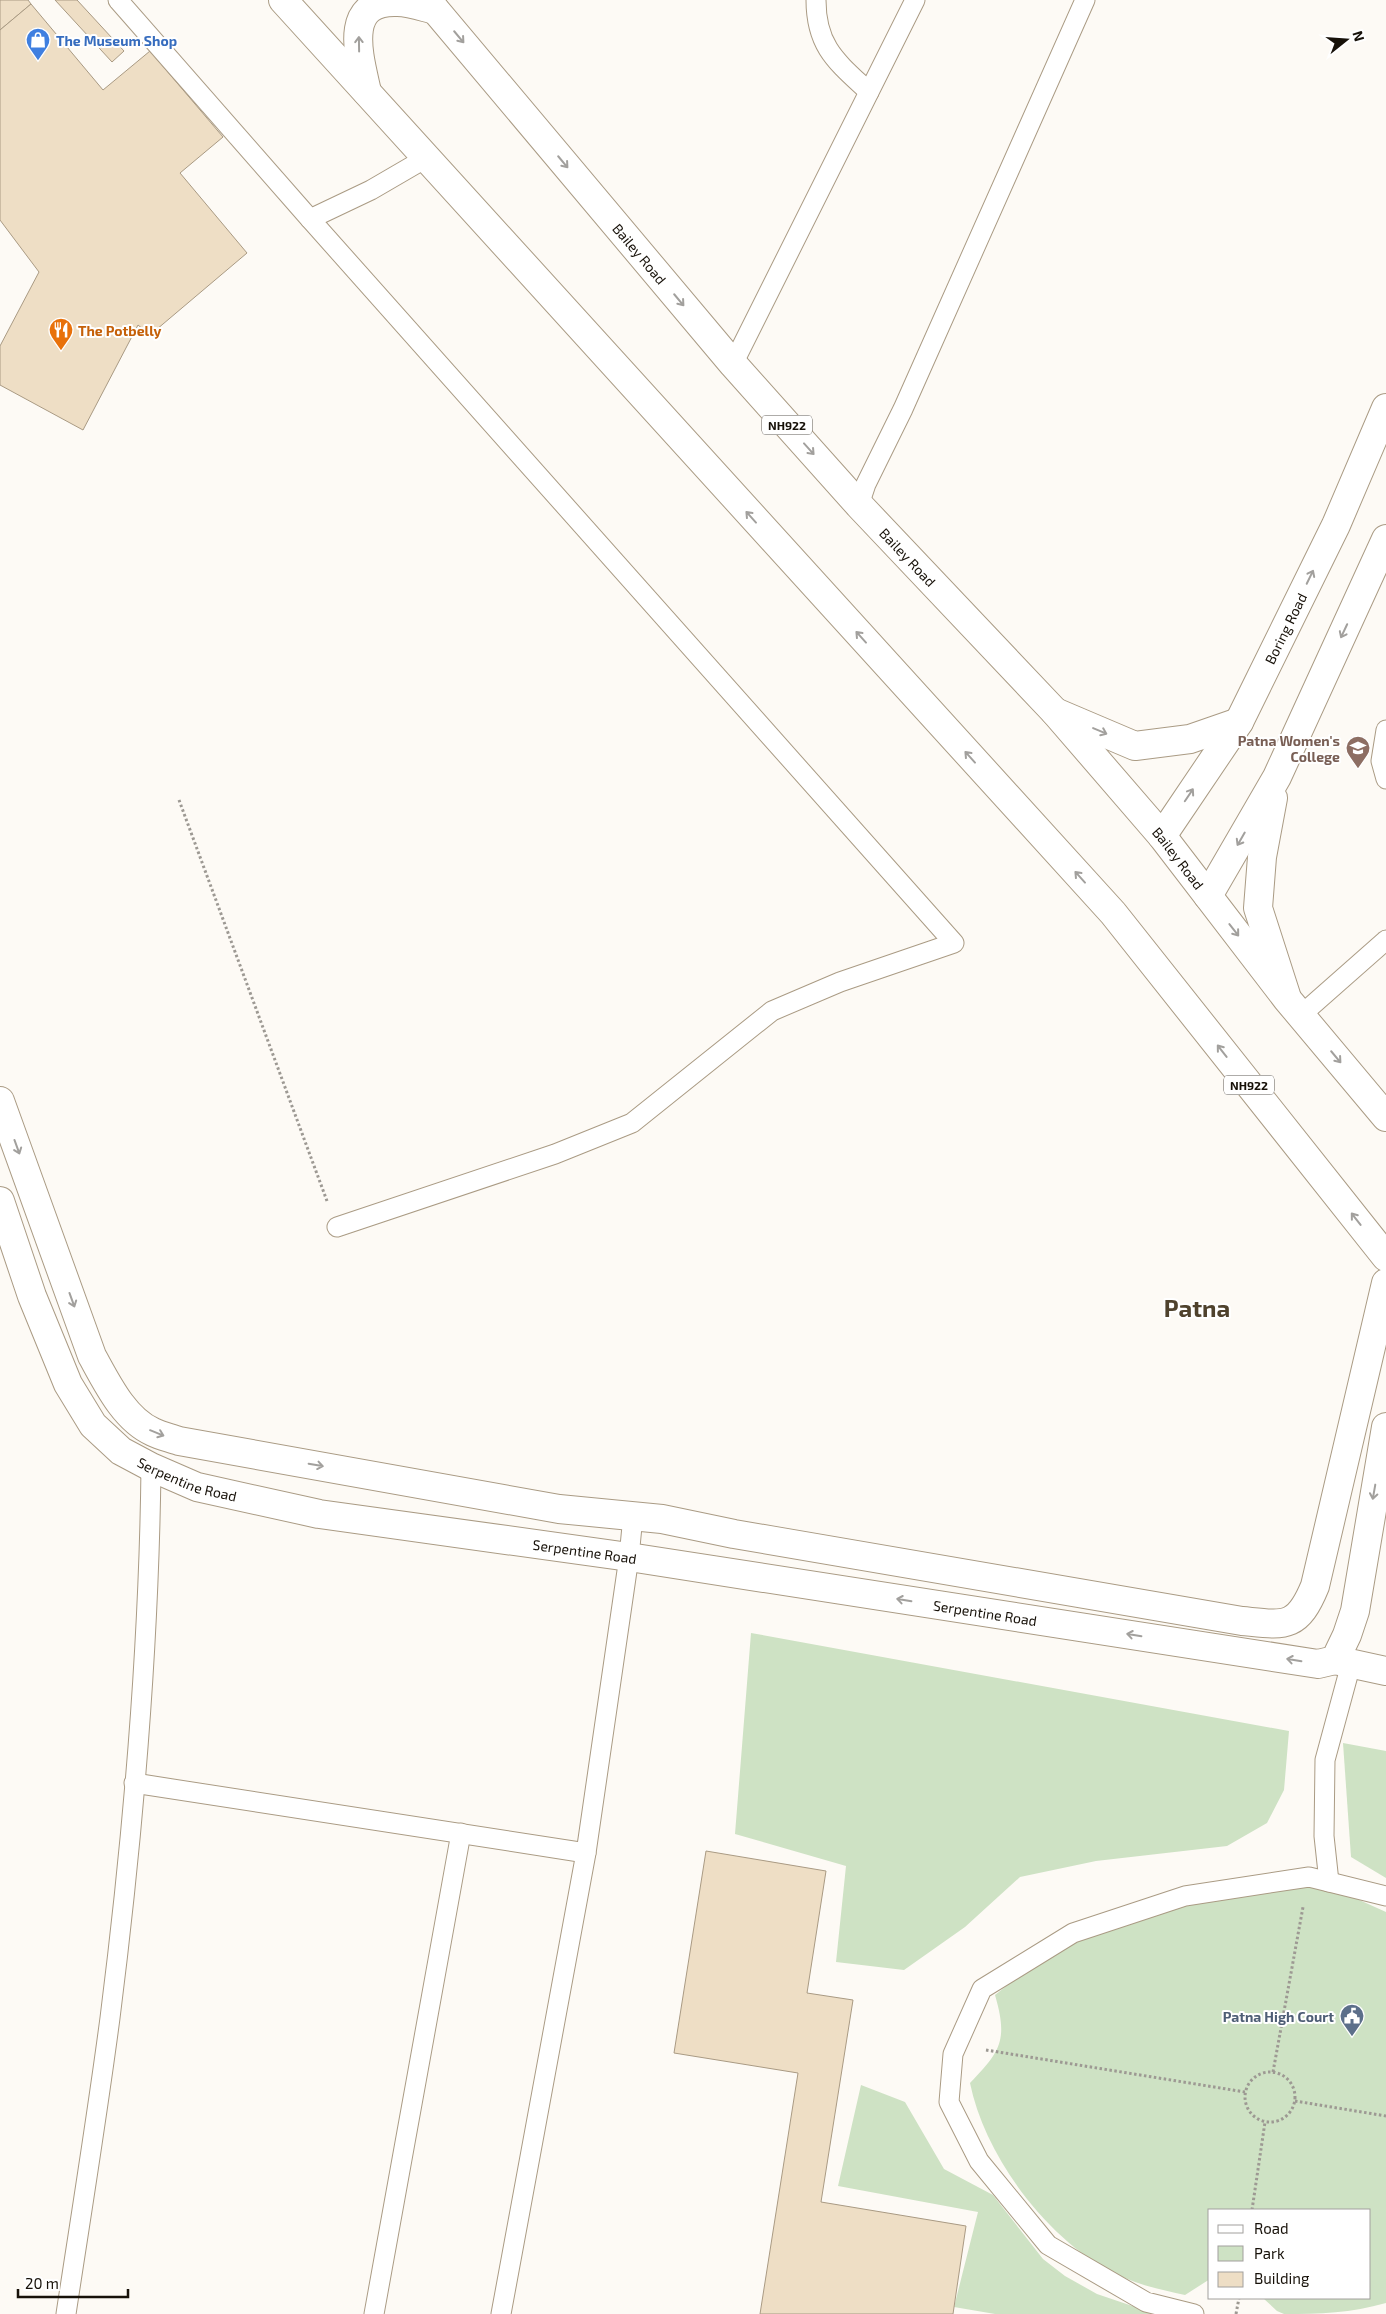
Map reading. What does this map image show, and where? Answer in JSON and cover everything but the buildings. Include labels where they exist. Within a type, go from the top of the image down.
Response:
[{"type":"main road","points":[[283,0],[426,158]]},
{"type":"main road","points":[[367,92],[359,51],[359,26],[364,12],[374,5],[397,2],[431,5]]},
{"type":"main road","name":"Bailey Road","points":[[431,5],[732,364],[859,504],[1055,712],[1162,836],[1294,1007],[1386,1117]]},
{"type":"main road","name":"NH922","points":[[426,158],[1113,913],[1386,1257]]},
{"type":"main road","name":"Boring Road","points":[[1162,836],[1239,722],[1336,525],[1386,408]]},
{"type":"main road","points":[[1208,896],[1277,777],[1386,539]]},
{"type":"main road","points":[[1055,712],[1135,746],[1190,739],[1239,722]]},
{"type":"main road","points":[[1277,777],[1262,857],[1258,908],[1294,1007]]},
{"type":"main road","points":[[0,1101],[92,1356],[108,1387],[132,1417],[152,1432],[179,1441],[559,1509],[662,1519],[734,1534],[1242,1621],[1276,1624],[1292,1622],[1307,1605],[1315,1586],[1386,1283]]},
{"type":"main road","name":"Serpentine Road","points":[[0,1201],[32,1296],[68,1384],[94,1426],[121,1451],[151,1468],[197,1487],[319,1514],[629,1557],[1318,1664],[1343,1662],[1386,1671]]},
{"type":"main road","points":[[109,1439],[132,1417]]},
{"type":"main road","points":[[1343,1662],[1347,1636],[1355,1611],[1386,1427]]},
{"type":"lane","points":[[118,0],[954,943],[840,982],[772,1011],[632,1123],[555,1154],[337,1227]]},
{"type":"lane","points":[[816,0],[816,20],[822,39],[837,62],[869,92]]},
{"type":"lane","points":[[732,364],[915,0]]},
{"type":"lane","points":[[859,504],[866,484],[910,393],[1085,0]]},
{"type":"lane","points":[[310,218],[372,190],[426,158]]},
{"type":"lane","points":[[1386,730],[1381,761],[1386,778]]},
{"type":"lane","points":[[1294,1007],[1386,940]]},
{"type":"lane","points":[[66,2314],[110,2020],[134,1783],[150,1550],[151,1468]]},
{"type":"lane","points":[[500,2314],[586,1853],[629,1557],[632,1516]]},
{"type":"lane","points":[[1328,1882],[1324,1836],[1325,1760],[1343,1662]]},
{"type":"lane","points":[[134,1783],[586,1853]]},
{"type":"lane","points":[[374,2314],[461,1833]]},
{"type":"lane","points":[[1194,2314],[1146,2302],[1048,2245],[979,2161],[949,2102],[953,2054],[982,1989],[1073,1933],[1185,1896],[1308,1877],[1386,1896]]},
{"type":"path","points":[[178,800],[337,1227]]},
{"type":"path","points":[[1273,2072],[1308,1877]]},
{"type":"path","points":[[958,2045],[1245,2092]]},
{"type":"path","points":[[1273,2072],[1290,2082],[1293,2087],[1295,2101],[1290,2112],[1282,2120],[1265,2122],[1255,2118],[1247,2108],[1245,2092],[1255,2076],[1273,2072]]},
{"type":"path","points":[[1295,2101],[1386,2116]]},
{"type":"path","points":[[1252,2209],[1265,2122]]},
{"type":"path","points":[[1236,2314],[1239,2299]]},
{"type":"green space","points":[[751,1633],[1289,1731],[1284,1790],[1267,1823],[1227,1846],[1096,1861],[1020,1877],[965,1927],[904,1970],[836,1962],[846,1866],[735,1834]]},
{"type":"green space","points":[[1343,1743],[1386,1751],[1386,1878],[1351,1857]]},
{"type":"green space","points":[[1301,1884],[1346,1894],[1386,1912],[1386,2303],[1335,2312],[1284,2314],[1277,2311],[1264,2299],[1371,2299],[1371,2209],[1208,2209],[1208,2280],[1185,2295],[1150,2287],[1124,2278],[1091,2259],[1067,2241],[1044,2219],[1023,2194],[1005,2167],[978,2111],[970,2083],[989,2062],[999,2044],[1001,2023],[995,1995],[1062,1946],[1086,1934],[1138,1916],[1219,1898]]},
{"type":"green space","points":[[861,2085],[905,2102],[944,2169],[993,2195],[1043,2259],[1065,2276],[1097,2294],[1156,2314],[995,2314],[954,2307],[978,2212],[838,2186]]},
{"type":"place","name":"The Museum Shop","points":[[38,61]]},
{"type":"place","name":"The Potbelly","points":[[61,351]]},
{"type":"place","name":"Patna Women's College","points":[[1358,769]]},
{"type":"place","name":"Patna High Court","points":[[1352,2037]]},
{"type":"district","name":"Patna","points":[[1197,1307]]}]
